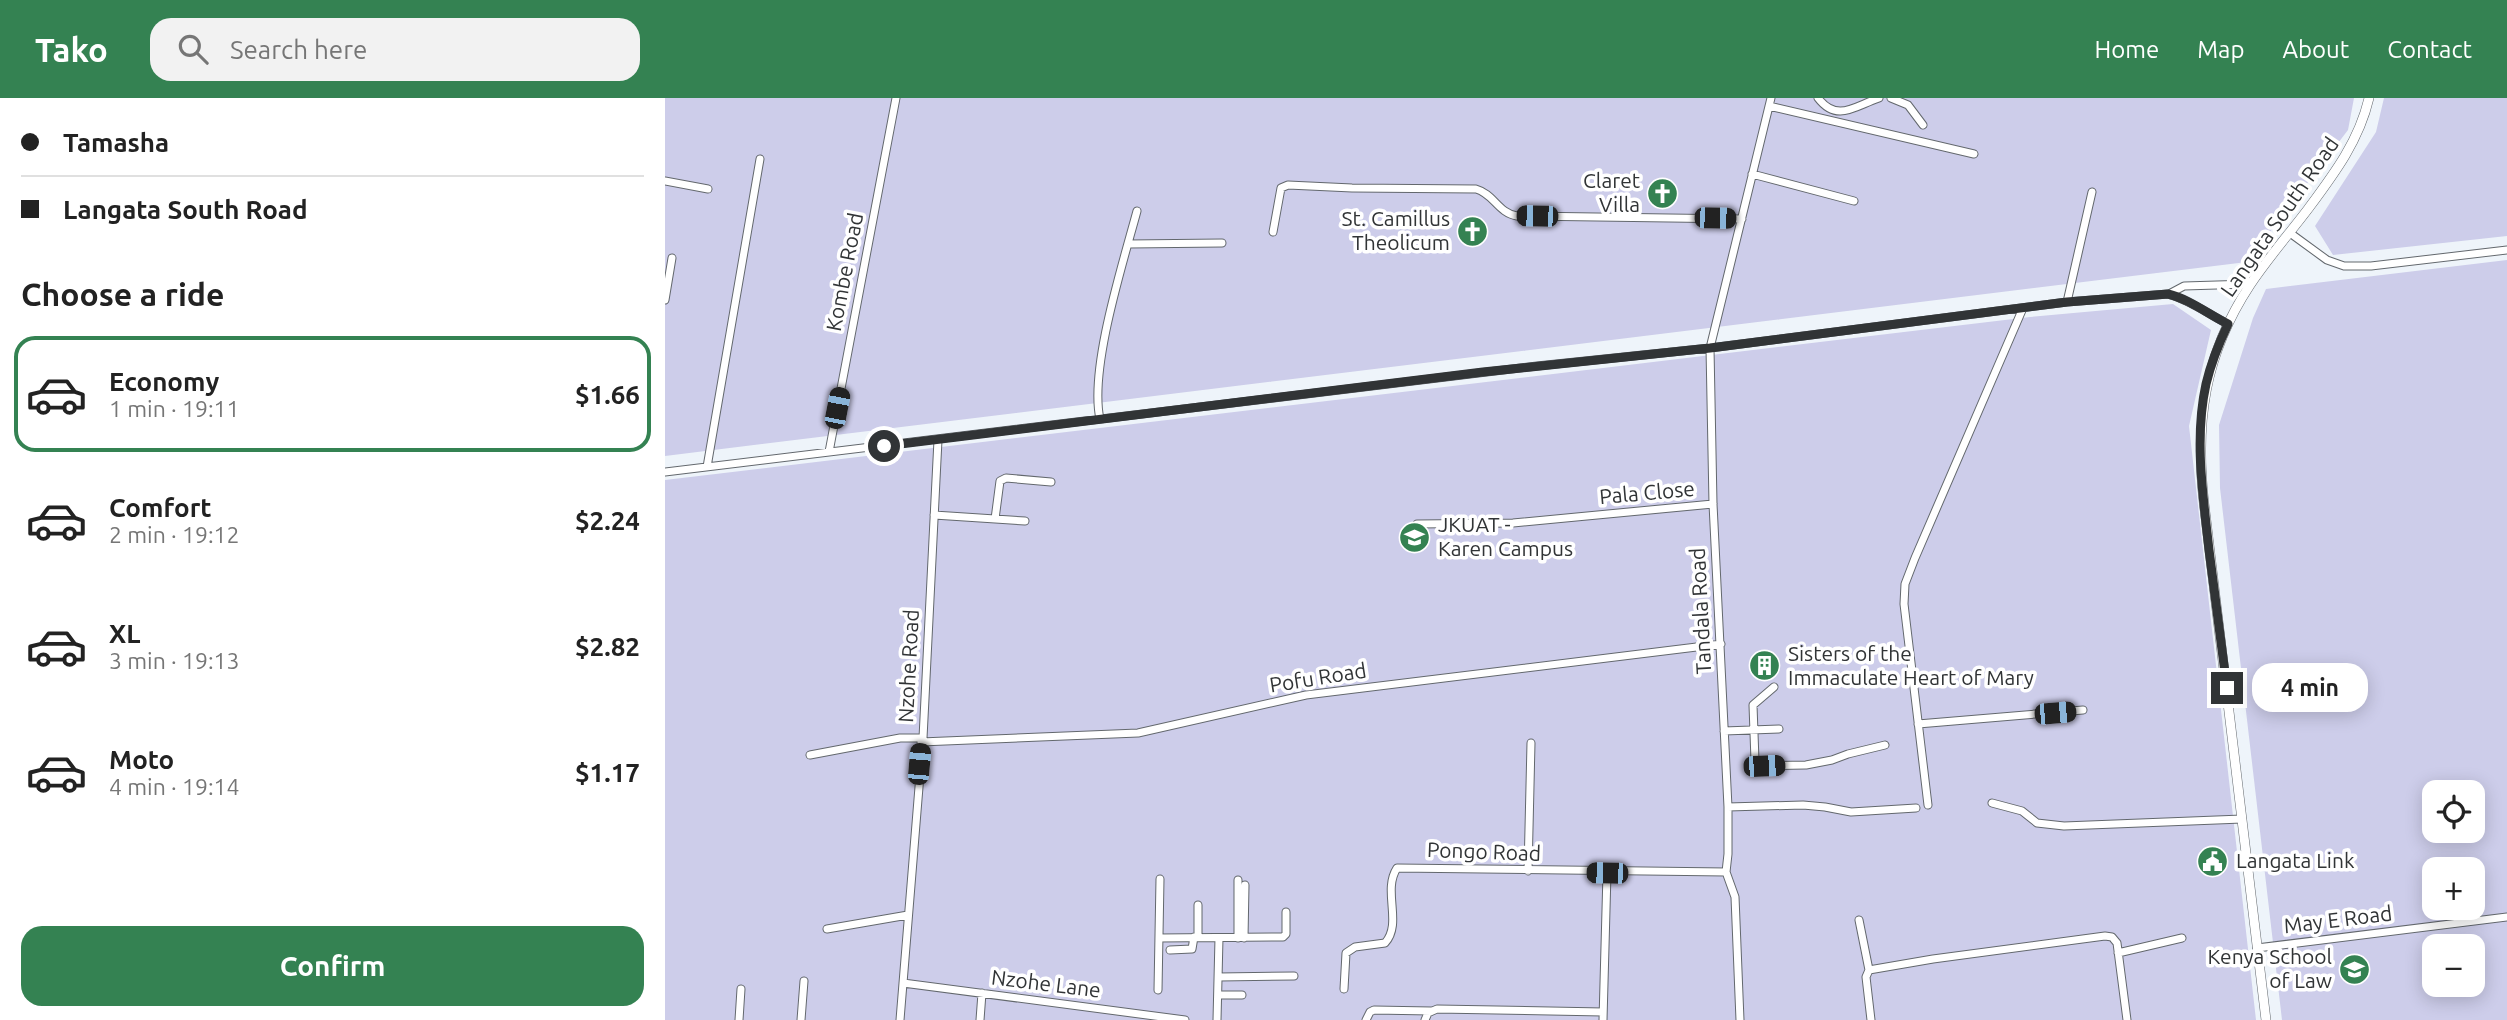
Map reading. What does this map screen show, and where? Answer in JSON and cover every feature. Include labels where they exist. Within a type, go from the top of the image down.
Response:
[{"type":"street","name":"Kombe Road","points":[[829,452],[896,98]]},
{"type":"street","points":[[1818,98],[1826,109],[1837,112],[1879,98]]},
{"type":"street","points":[[1891,98],[1908,106],[1923,125]]},
{"type":"street","name":"Langata South Road","points":[[2266,1020],[2204,503],[2200,461],[2201,419],[2213,359],[2228,324],[2251,284],[2343,160],[2364,121],[2369,98]]},
{"type":"street","points":[[1770,102],[1974,155]]},
{"type":"street","name":"Tandala Road","points":[[1740,1020],[1735,897],[1726,872],[1728,807],[1713,504],[1710,348],[1770,102]]},
{"type":"street","points":[[707,467],[760,159]]},
{"type":"street","points":[[1752,174],[1854,201]]},
{"type":"street","points":[[665,181],[708,189]]},
{"type":"street","points":[[1273,232],[1281,188],[1287,185],[1476,189],[1488,194],[1506,213],[1517,216],[1742,219]]},
{"type":"street","points":[[2067,302],[2092,192]]},
{"type":"street","points":[[1100,419],[1097,387],[1107,331],[1137,211]]},
{"type":"street","points":[[2290,233],[2327,260],[2344,266],[2371,266],[2507,250]]},
{"type":"street","points":[[1129,244],[1222,243]]},
{"type":"street","points":[[665,300],[672,258]]},
{"type":"street","points":[[2168,294],[2184,286],[2251,284]]},
{"type":"street","points":[[665,472],[1537,366],[1710,348],[2067,302],[2168,294],[2185,298],[2197,309],[2228,324]]},
{"type":"street","points":[[1928,805],[1905,619],[1905,584],[2023,308]]},
{"type":"street","name":"Nzohe Road","points":[[900,1020],[922,740],[938,440]]},
{"type":"street","points":[[995,519],[1000,481],[1006,478],[1051,482]]},
{"type":"street","name":"Pala Close","points":[[1417,524],[1513,523],[1713,504]]},
{"type":"street","points":[[934,516],[1025,521]]},
{"type":"street","name":"Pofu Road","points":[[810,755],[900,738],[922,740],[1138,733],[1306,695],[1721,644]]},
{"type":"street","points":[[1774,687],[1752,705],[1755,761],[1759,766],[1806,765],[1832,761],[1885,745]]},
{"type":"street","points":[[1918,724],[2083,710]]},
{"type":"street","points":[[1724,731],[1779,729]]},
{"type":"street","points":[[1528,871],[1531,743]]},
{"type":"street","points":[[1992,803],[2022,811],[2037,824],[2064,826],[2242,819]]},
{"type":"street","points":[[1728,807],[1803,805],[1851,812],[1916,808]]},
{"type":"street","name":"Pongo Road","points":[[1344,989],[1346,953],[1355,947],[1385,943],[1391,934],[1391,880],[1397,868],[1607,873],[1726,872]]},
{"type":"street","points":[[1366,1020],[1374,1010],[1524,1010],[1603,1016],[1607,873]]},
{"type":"street","points":[[1158,990],[1160,879]]},
{"type":"street","points":[[1241,882],[1241,938]]},
{"type":"street","points":[[1170,950],[1192,949],[1196,937],[1198,905]]},
{"type":"street","points":[[1159,938],[1285,936],[1286,912]]},
{"type":"street","points":[[827,929],[908,915]]},
{"type":"street","name":"May E Road","points":[[2257,947],[2507,916]]},
{"type":"street","points":[[1859,920],[1869,971],[1866,977],[1871,1020]]},
{"type":"street","points":[[1869,971],[1933,958],[2105,936],[2114,939],[2118,953],[2127,1020]]},
{"type":"street","points":[[1217,1020],[1219,938]]},
{"type":"street","points":[[2118,953],[2182,938]]},
{"type":"street","points":[[1219,977],[1294,976]]},
{"type":"street","points":[[801,1020],[804,981]]},
{"type":"street","name":"Nzohe Lane","points":[[903,983],[1185,1020]]},
{"type":"street","points":[[739,1020],[741,989]]},
{"type":"street","points":[[980,1020],[982,993]]},
{"type":"street","points":[[1219,995],[1241,995]]},
{"type":"street","points":[[1425,1020],[1432,1011]]},
{"type":"shaded area","points":[[665,98],[2354,98],[2348,130],[2247,262],[665,456]]},
{"type":"shaded area","points":[[2384,98],[2507,98],[2507,236],[2333,255],[2315,226],[2376,132]]},
{"type":"shaded area","points":[[2507,260],[2507,1020],[2282,1020],[2220,488],[2219,425],[2253,318],[2266,289]]},
{"type":"shaded area","points":[[2173,304],[2211,330],[2189,426],[2256,1020],[665,1020],[665,480],[2030,317]]},
{"type":"place","name":"Claret Villa","points":[[1663,193]]},
{"type":"place","name":"St. Camillus Theolicum","points":[[1473,231]]},
{"type":"place","name":"JKUAT - Karen Campus","points":[[1415,537]]},
{"type":"place","name":"Sisters of the Immaculate Heart of Mary","points":[[1765,666]]},
{"type":"place","name":"Langata Link","points":[[2213,861]]},
{"type":"place","name":"Kenya School of Law","points":[[2355,969]]},
{"type":"route","points":[[884,446],[1483,372],[1710,348],[2067,302],[2168,294],[2185,298],[2197,309],[2228,324],[2206,384],[2200,444],[2201,484],[2227,688]]}]
